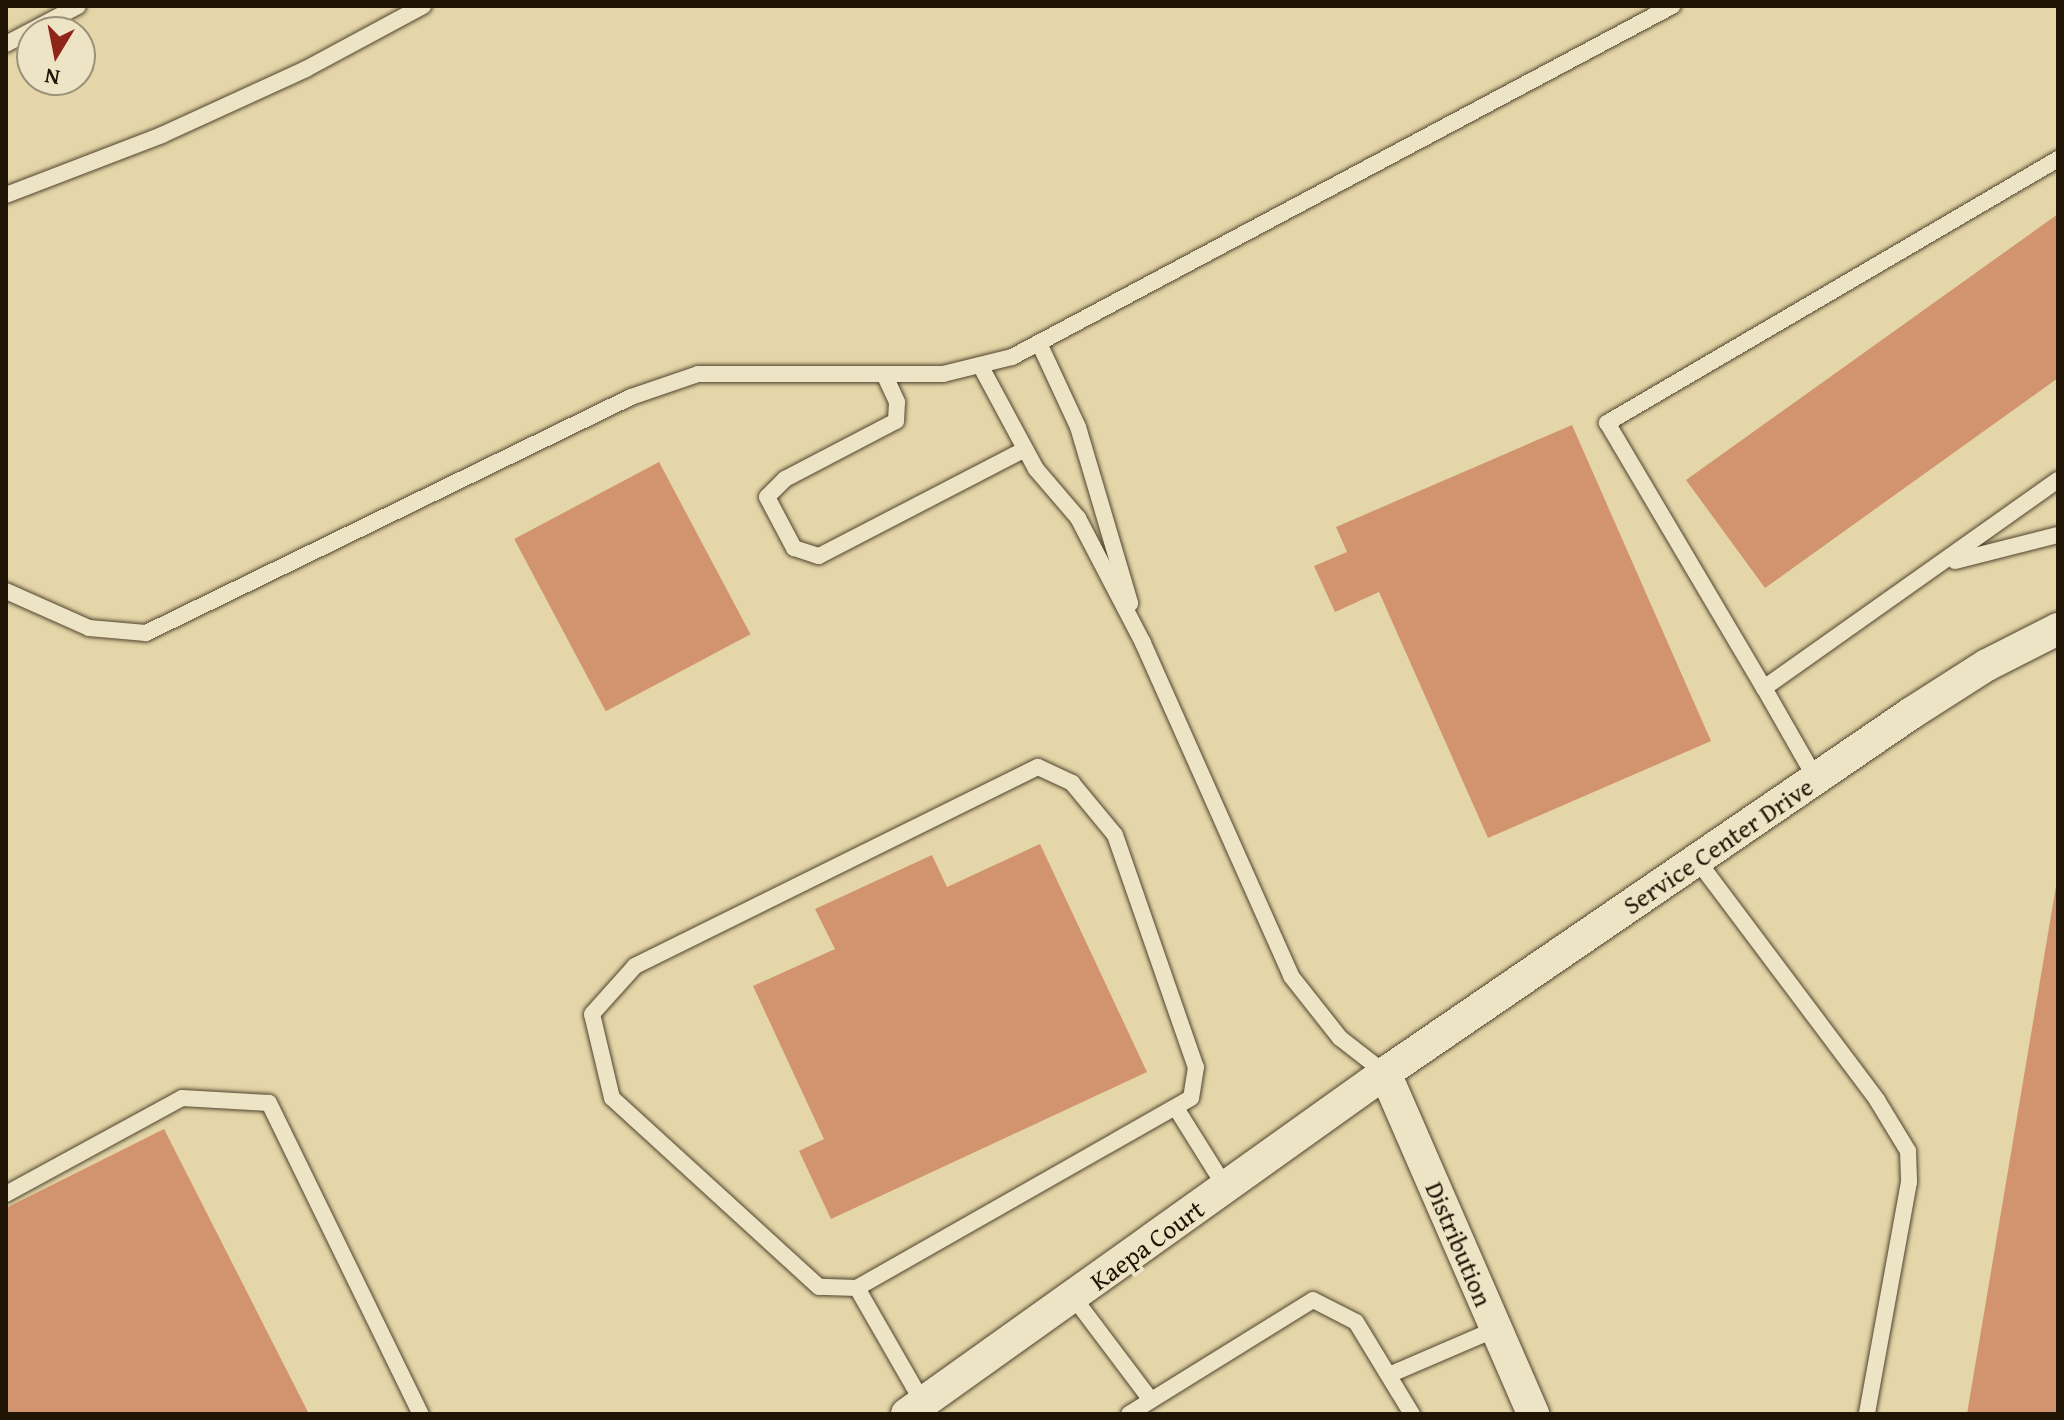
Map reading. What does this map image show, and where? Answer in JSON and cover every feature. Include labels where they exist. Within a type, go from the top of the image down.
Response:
[{"type":"street","name":"Service Center Drive","points":[[1385,1073],[1987,665],[2058,629]]},
{"type":"street","name":"Kaepa Court","points":[[915,1409],[1385,1073]]},
{"type":"street","name":"Distribution","points":[[1385,1073],[1533,1414]]},
{"type":"lane","points":[[6,44],[78,6]]},
{"type":"lane","points":[[6,195],[186,125],[423,6]]},
{"type":"lane","points":[[6,591],[89,628],[146,633],[631,397],[698,374],[885,376],[943,374],[980,365],[1039,343],[1672,6]]},
{"type":"lane","points":[[1816,779],[1607,423],[2058,159]]},
{"type":"lane","points":[[1039,343],[1078,427],[1143,643]]},
{"type":"lane","points":[[980,365],[1025,449],[1078,518],[1143,643],[1291,976],[1340,1038],[1385,1073]]},
{"type":"lane","points":[[885,376],[897,402],[896,421],[785,479],[767,497],[794,548],[819,556],[1025,449]]},
{"type":"lane","points":[[1764,688],[1947,563],[2058,480]]},
{"type":"lane","points":[[1947,563],[2058,535]]},
{"type":"lane","points":[[1038,767],[1072,783],[1115,835],[1196,1067],[1191,1098],[857,1288],[819,1287],[612,1098],[592,1014],[635,966],[1038,767]]},
{"type":"lane","points":[[1697,860],[1877,1100],[1908,1151],[1909,1182],[1867,1414]]},
{"type":"lane","points":[[6,1194],[182,1098],[269,1103],[421,1414]]},
{"type":"lane","points":[[1176,1108],[1226,1188]]},
{"type":"lane","points":[[857,1288],[915,1409]]},
{"type":"lane","points":[[1074,1298],[1151,1400]]},
{"type":"lane","points":[[1129,1414],[1313,1300],[1356,1322],[1412,1414]]},
{"type":"lane","points":[[1389,1375],[1496,1329]]},
{"type":"building","points":[[2058,214],[2058,378],[1765,588],[1686,480]]},
{"type":"building","points":[[1572,425],[1711,741],[1488,838],[1379,592],[1335,612],[1314,566],[1347,552],[1336,527]]},
{"type":"building","points":[[659,462],[751,634],[606,711],[514,539]]},
{"type":"building","points":[[1040,844],[1147,1072],[831,1219],[799,1151],[824,1139],[753,986],[835,949],[815,909],[932,855],[947,887]]},
{"type":"building","points":[[2056,886],[2058,1414],[1967,1414]]},
{"type":"building","points":[[164,1129],[309,1414],[6,1414],[6,1208]]}]
